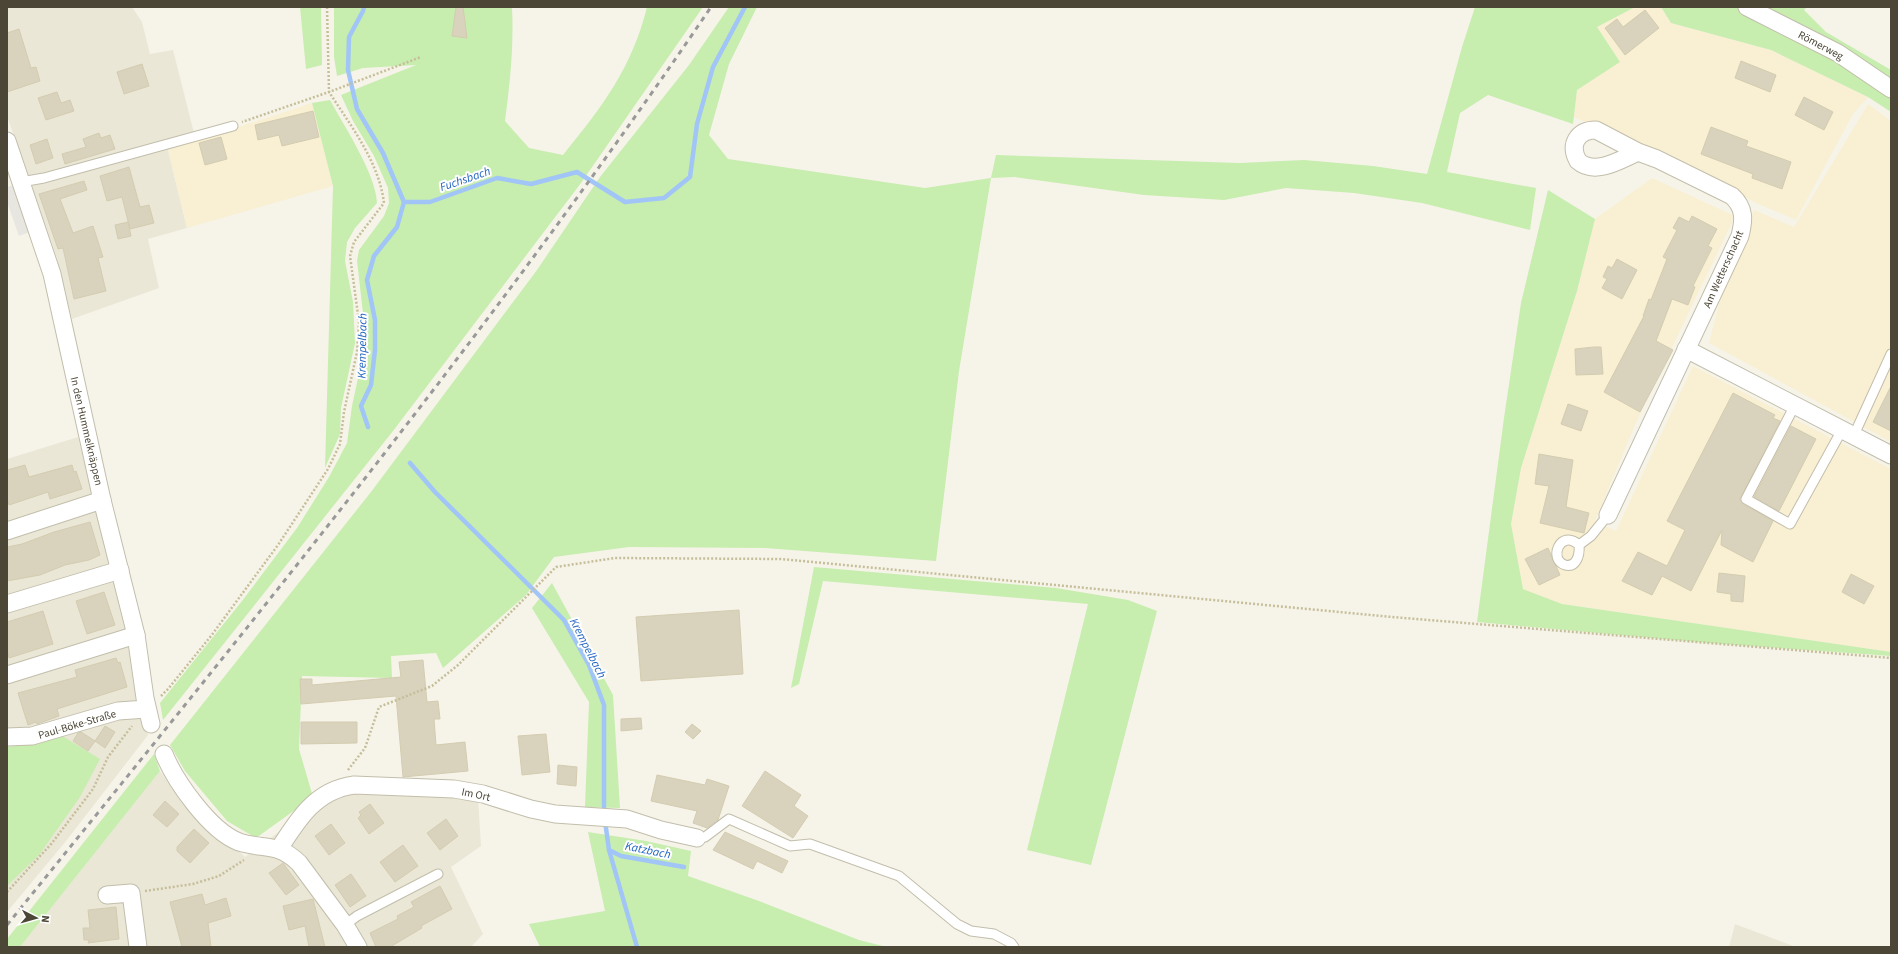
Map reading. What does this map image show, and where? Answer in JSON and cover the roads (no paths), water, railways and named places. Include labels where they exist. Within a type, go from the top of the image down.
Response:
[{"type":"street","name":"Römerweg","points":[[1747,7],[1838,53],[1891,89]]},
{"type":"street","name":"In den Hummelknäppen","points":[[7,141],[11,167],[22,182],[52,274],[102,500],[136,635],[149,717]]},
{"type":"street","name":"Am Wetterschacht","points":[[1608,515],[1740,236],[1743,224],[1743,213],[1739,203],[1732,196],[1657,159],[1638,152]]},
{"type":"street","points":[[1686,349],[1891,455]]},
{"type":"street","points":[[7,531],[102,500]]},
{"type":"street","points":[[7,604],[120,570]]},
{"type":"street","points":[[7,675],[136,635]]},
{"type":"street","name":"Paul-Böke-Straße","points":[[7,737],[32,736],[118,712],[149,717]]},
{"type":"street","points":[[164,754],[171,771],[193,803],[222,831],[239,841],[279,849],[289,854],[299,863],[345,925],[358,947]]},
{"type":"street","name":"Im Ort","points":[[279,849],[299,818],[323,796],[340,787],[354,785],[454,789],[483,794],[530,809],[556,814],[627,819],[661,830],[697,838]]},
{"type":"street","points":[[107,895],[131,893],[138,947]]},
{"type":"lane","points":[[22,182],[44,178],[232,126]]},
{"type":"lane","points":[[1795,405],[1746,499],[1790,524],[1848,432],[1891,354]]},
{"type":"lane","points":[[1579,545],[1591,536],[1608,515]]},
{"type":"lane","points":[[697,838],[705,837],[729,819],[790,846],[810,844],[899,876],[957,924],[972,930],[994,934],[1011,943],[1014,947]]},
{"type":"lane","points":[[345,925],[357,916],[438,874]]},
{"type":"waterway","name":"Fuchsbach","points":[[364,7],[349,37],[348,70],[357,109],[383,153],[404,202],[430,202],[497,178],[531,184],[577,172],[625,202],[664,198],[690,177],[697,124],[713,67],[745,7]]},
{"type":"waterway","name":"Krempelbach","points":[[368,427],[361,406],[371,385],[375,350],[375,320],[367,280],[374,256],[397,227],[404,202]]},
{"type":"waterway","name":"Krempelbach","points":[[410,463],[435,492],[564,620],[589,665],[604,705],[604,814]]},
{"type":"waterway","name":"Krempelbach","points":[[605,821],[609,850],[637,947]]},
{"type":"waterway","name":"Katzbach","points":[[609,850],[621,856],[684,867]]},
{"type":"railway","points":[[7,925],[369,474],[544,243],[711,7]]}]
